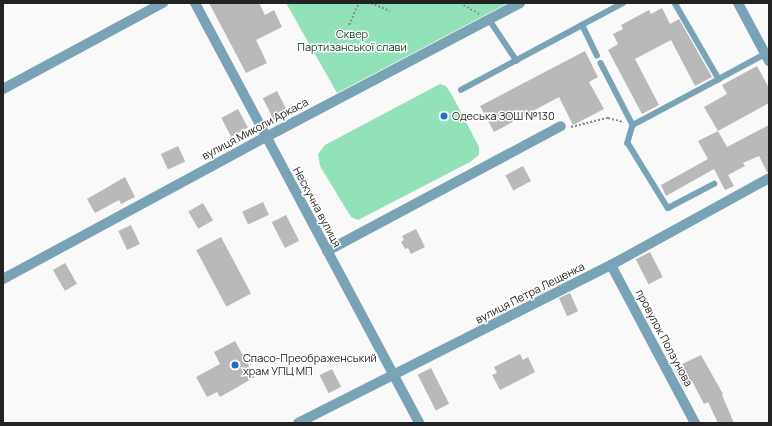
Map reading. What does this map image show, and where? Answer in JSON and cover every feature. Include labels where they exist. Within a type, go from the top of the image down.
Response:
[{"type":"street","points":[[3,89],[163,3]]},
{"type":"street","name":"Нескучна вулиця","points":[[195,3],[394,375],[418,423]]},
{"type":"street","name":"вулиця Миколи Аркаса","points":[[3,279],[266,137],[520,3]]},
{"type":"street","points":[[738,3],[767,58]]},
{"type":"street","points":[[327,251],[561,126]]},
{"type":"street","name":"вулиця Петра Лещенка","points":[[298,423],[612,265],[769,178]]},
{"type":"street","name":"провулок Ползунова","points":[[612,265],[694,423]]},
{"type":"lane","points":[[462,90],[623,3]]},
{"type":"lane","points":[[675,3],[719,79]]},
{"type":"lane","points":[[489,20],[517,61]]},
{"type":"lane","points":[[582,25],[597,56]]},
{"type":"lane","points":[[633,125],[719,79],[767,58]]},
{"type":"lane","points":[[601,63],[633,125],[628,143],[668,208],[714,184]]},
{"type":"path","points":[[349,25],[358,3]]},
{"type":"path","points":[[371,3],[390,11]]},
{"type":"path","points":[[460,3],[489,20]]},
{"type":"path","points":[[561,126],[574,127],[608,118],[633,125]]},
{"type":"green space","name":"Сквер Партизанської слави","points":[[286,3],[508,3],[337,93]]},
{"type":"green space","points":[[440,84],[446,86],[453,97],[479,147],[479,155],[470,162],[358,220],[351,217],[320,166],[318,154],[325,145]]},
{"type":"building","points":[[209,3],[259,3],[265,15],[274,10],[282,27],[256,40],[267,63],[246,73]]},
{"type":"building","points":[[662,8],[670,24],[679,19],[712,77],[695,86],[671,40],[635,59],[659,105],[642,114],[608,50],[618,44],[613,34],[623,29],[621,25],[649,10],[651,14]]},
{"type":"building","points":[[585,51],[598,77],[589,82],[604,109],[573,125],[559,97],[494,132],[480,106]]},
{"type":"building","points":[[757,66],[769,88],[769,103],[718,131],[704,107],[727,94],[722,85]]},
{"type":"building","points":[[277,91],[288,113],[274,121],[263,98]]},
{"type":"building","points":[[238,109],[248,128],[231,136],[221,118]]},
{"type":"building","points":[[769,125],[769,172],[767,172],[759,156],[743,163],[745,166],[728,175],[734,186],[725,190],[714,169],[666,196],[661,185],[708,159],[698,141],[718,131],[727,147]]},
{"type":"building","points":[[178,146],[185,161],[168,169],[161,154]]},
{"type":"building","points":[[523,166],[531,181],[513,190],[505,175]]},
{"type":"building","points":[[125,177],[135,197],[121,204],[119,200],[95,213],[87,199]]},
{"type":"building","points":[[263,202],[269,215],[248,224],[242,212]]},
{"type":"building","points":[[203,203],[213,220],[198,229],[188,212]]},
{"type":"building","points":[[286,215],[299,241],[285,248],[272,222]]},
{"type":"building","points":[[131,225],[140,244],[127,250],[118,231]]},
{"type":"building","points":[[416,229],[425,247],[411,254],[408,248],[405,249],[401,242],[404,240],[402,236]]},
{"type":"building","points":[[221,237],[251,294],[226,307],[196,250]]},
{"type":"building","points":[[650,252],[663,277],[648,284],[636,259]]},
{"type":"building","points":[[65,263],[77,284],[65,291],[53,270]]},
{"type":"building","points":[[570,293],[578,311],[567,316],[559,298]]},
{"type":"building","points":[[235,341],[255,377],[220,397],[217,392],[207,397],[196,377],[220,364],[214,352]]},
{"type":"building","points":[[520,354],[523,360],[528,357],[535,372],[500,390],[492,375],[497,373],[494,367]]},
{"type":"building","points":[[701,355],[723,394],[722,395],[734,423],[718,423],[708,402],[704,404],[692,381],[683,386],[674,368]]},
{"type":"building","points":[[431,368],[449,404],[436,410],[418,375]]},
{"type":"building","points":[[332,369],[341,387],[329,393],[320,375]]},
{"type":"place","name":"Одеська ЗОШ №130","points":[[444,116]]},
{"type":"place","name":"Спасо-Преображенський храм УПЦ МП","points":[[235,365]]}]
